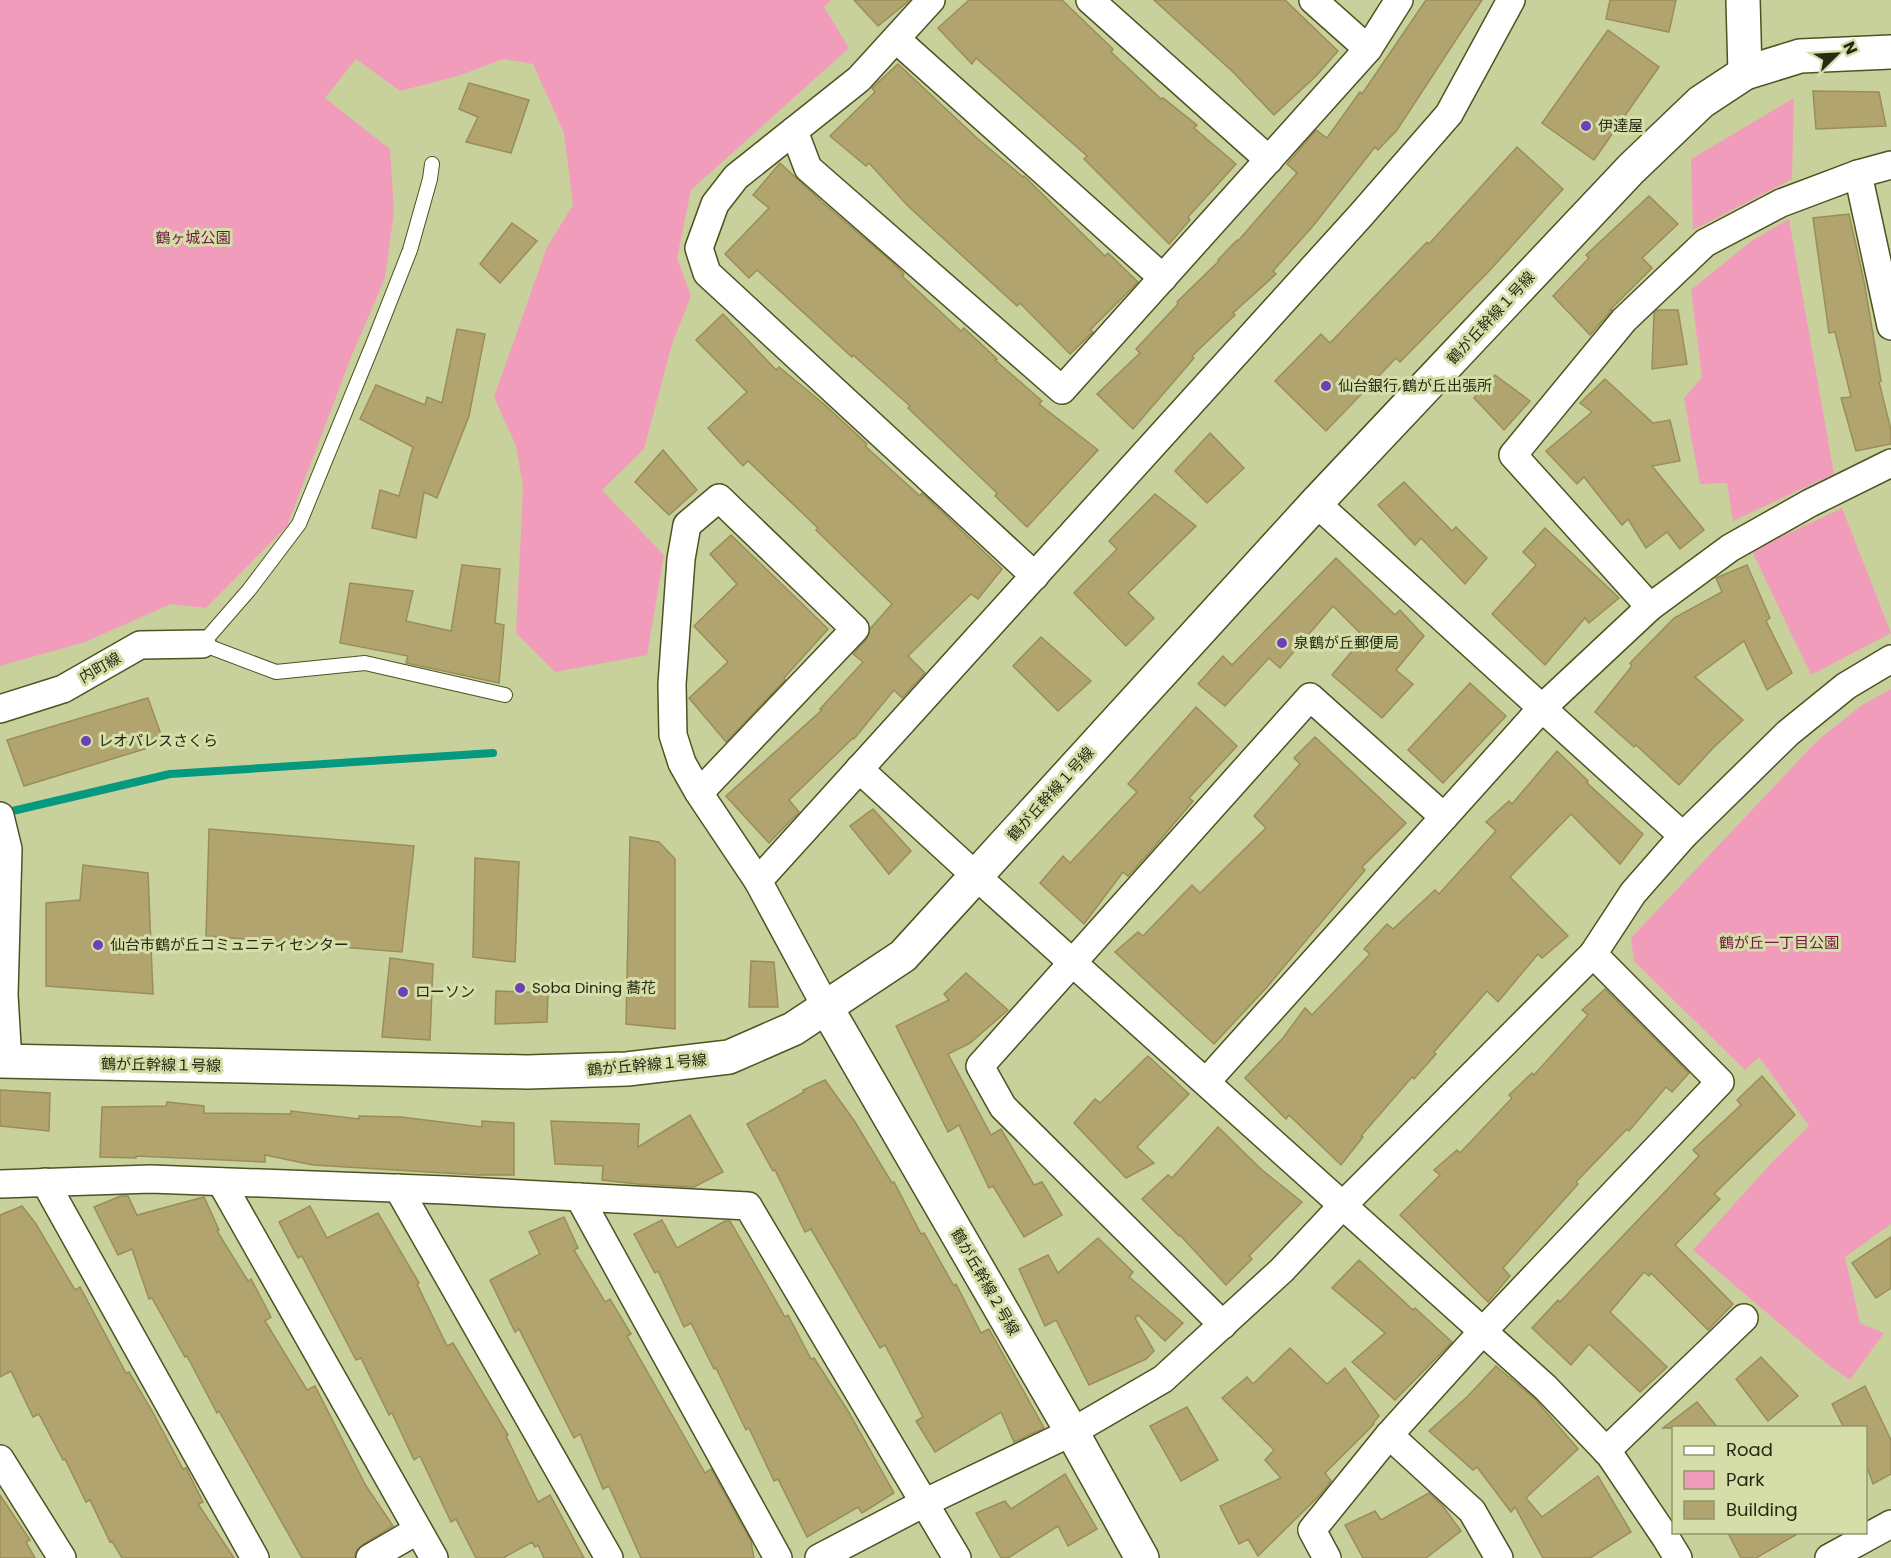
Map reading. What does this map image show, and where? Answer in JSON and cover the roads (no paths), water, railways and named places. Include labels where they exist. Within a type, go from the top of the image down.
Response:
[{"type":"street","points":[[931,0],[859,79],[736,177],[715,204],[699,249],[707,273],[1035,576]]},
{"type":"street","points":[[1090,0],[1269,160]]},
{"type":"street","points":[[1313,0],[1368,49]]},
{"type":"street","points":[[794,130],[808,168],[1062,390],[1368,49],[1398,0]]},
{"type":"street","points":[[758,881],[1361,215],[1449,114],[1510,0]]},
{"type":"street","points":[[1743,0],[1745,72]]},
{"type":"street","points":[[896,39],[1163,278]]},
{"type":"street","name":"鶴が丘幹線１号線","points":[[4,1062],[527,1072],[627,1069],[729,1057],[793,1029],[903,956],[1316,503],[1631,169],[1701,102],[1745,72],[1800,56],[1891,52]]},
{"type":"street","points":[[1650,607],[1513,455],[1624,320],[1704,243],[1781,203],[1858,174],[1891,165]]},
{"type":"street","points":[[1858,174],[1890,313]]},
{"type":"street","points":[[1206,1082],[1542,708],[1650,607],[1730,548],[1810,503],[1891,463]]},
{"type":"street","points":[[699,793],[855,629],[719,498],[687,525],[681,559],[672,684],[673,735],[681,764],[699,793],[758,881],[826,1006]]},
{"type":"street","points":[[1316,503],[1683,836]]},
{"type":"street","name":"内町線","points":[[0,709],[63,689],[140,645],[202,644]]},
{"type":"street","points":[[819,1558],[926,1502],[1072,1432],[1163,1379],[1282,1270],[1343,1205],[1593,954],[1633,893],[1683,836],[1788,733],[1846,686],[1891,659]]},
{"type":"street","points":[[1223,1324],[1003,1107],[980,1066],[1310,697],[1444,817]]},
{"type":"street","points":[[860,769],[1546,1388],[1606,1451],[1678,1558]]},
{"type":"street","points":[[3,827],[8,849],[4,1062]]},
{"type":"street","points":[[1327,1558],[1312,1530],[1389,1435],[1483,1331],[1720,1082],[1593,954]]},
{"type":"street","name":"鶴が丘幹線２号線","points":[[826,1006],[1072,1432],[1142,1558]]},
{"type":"street","points":[[0,1184],[151,1179],[398,1188],[748,1206],[926,1502],[957,1558]]},
{"type":"street","points":[[45,1182],[255,1558]]},
{"type":"street","points":[[221,1182],[434,1558]]},
{"type":"street","points":[[398,1188],[609,1558]]},
{"type":"street","points":[[579,1197],[778,1558]]},
{"type":"street","points":[[1606,1451],[1744,1318]]},
{"type":"street","points":[[1389,1435],[1472,1511],[1499,1558]]},
{"type":"street","points":[[0,1459],[62,1558]]},
{"type":"street","points":[[1829,1558],[1891,1524]]},
{"type":"street","points":[[370,1558],[418,1530]]},
{"type":"lane","points":[[432,164],[410,250],[299,524],[249,590],[202,644],[276,672],[365,663],[505,695]]},
{"type":"waterway","points":[[4,813],[170,774],[493,753]]},
{"type":"place","name":"伊達屋","points":[[1586,126]]},
{"type":"place","name":"仙台銀行 鶴が丘出張所","points":[[1326,386]]},
{"type":"place","name":"泉鶴が丘郵便局","points":[[1282,643]]},
{"type":"place","name":"レオパレスさくら","points":[[86,741]]},
{"type":"place","name":"仙台市鶴が丘コミュニティセンター","points":[[98,945]]},
{"type":"place","name":"Soba Dining 蕎花","points":[[520,988]]},
{"type":"place","name":"ローソン","points":[[403,992]]},
{"type":"park label","name":"鶴ヶ城公園","points":[[193,238]]},
{"type":"park label","name":"鶴が丘一丁目公園","points":[[1779,943]]}]
